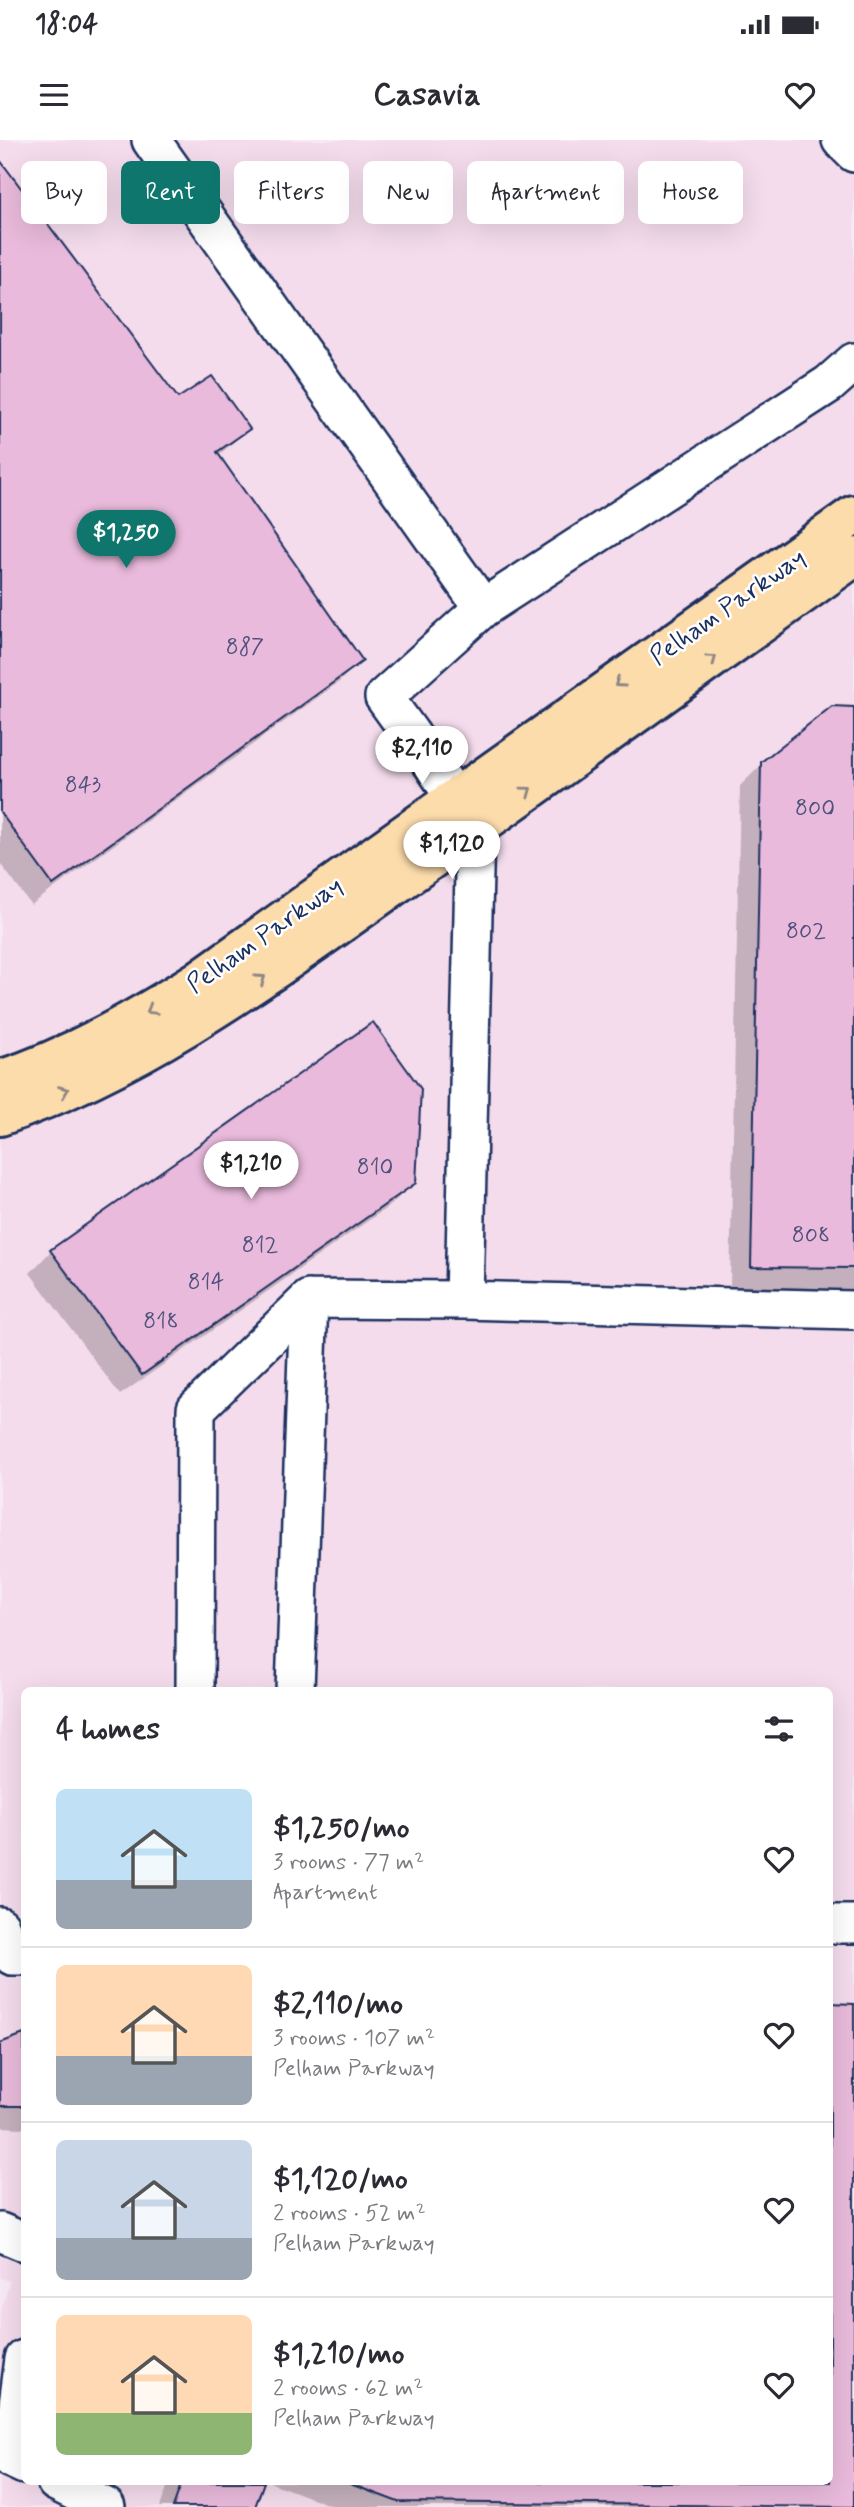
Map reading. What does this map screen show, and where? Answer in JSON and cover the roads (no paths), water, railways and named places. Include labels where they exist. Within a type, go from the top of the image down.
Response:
[{"type":"main road","name":"Pelham Parkway","points":[[0,1116],[75,1087],[207,1015],[854,516]]},
{"type":"main road","name":"Pelham Parkway","points":[[0,1080],[81,1046],[142,1016],[465,814],[854,556]]},
{"type":"street","points":[[151,140],[483,608]]},
{"type":"street","points":[[841,140],[854,153]]},
{"type":"street","points":[[464,1300],[465,814],[384,697],[483,608],[829,384],[854,362]]},
{"type":"street","points":[[295,1687],[309,1299]]},
{"type":"street","points":[[195,1687],[196,1409],[309,1299],[464,1300],[854,1310]]},
{"type":"street","points":[[0,1926],[12,1956],[21,1956]]},
{"type":"street","points":[[0,2232],[21,2241]]},
{"type":"street","points":[[21,2382],[11,2459],[21,2464]]},
{"type":"street","points":[[62,2485],[106,2507]]}]
